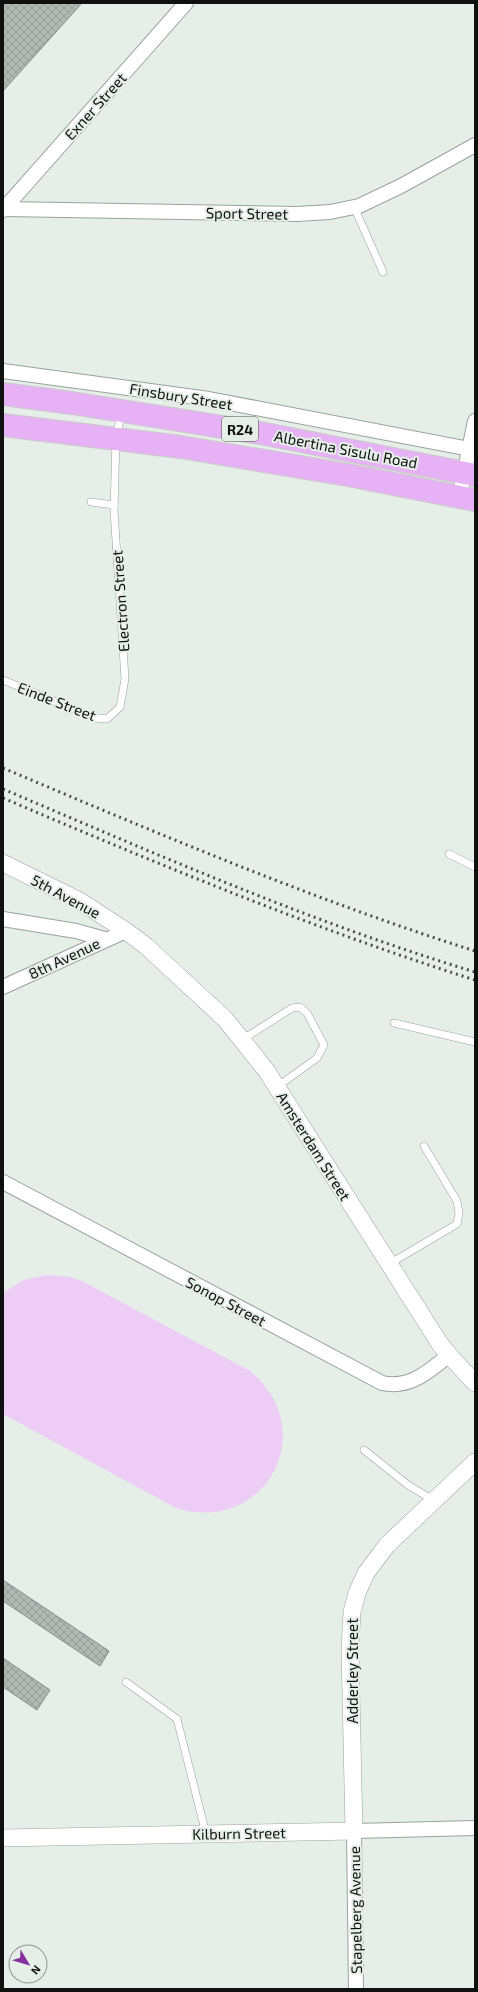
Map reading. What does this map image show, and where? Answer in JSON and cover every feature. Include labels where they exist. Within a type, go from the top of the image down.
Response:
[{"type":"main road","name":"Albertina Sisulu Road","points":[[3,394],[291,438],[469,473]]},
{"type":"main road","name":"Albertina Sisulu Road","points":[[3,425],[182,447],[348,475],[467,499]]},
{"type":"street","name":"Exner Street","points":[[5,203],[186,3]]},
{"type":"street","name":"Sport Street","points":[[5,203],[297,214],[330,212],[354,207],[401,186],[475,145]]},
{"type":"street","name":"Finsbury Street","points":[[3,371],[209,399],[472,449]]},
{"type":"street","points":[[467,499],[475,421]]},
{"type":"street","name":"5th Avenue","points":[[3,863],[80,902],[126,931]]},
{"type":"street","points":[[3,919],[76,931],[105,939]]},
{"type":"street","name":"8th Avenue","points":[[3,987],[105,939],[126,931]]},
{"type":"street","name":"Amsterdam Street","points":[[126,931],[146,946],[203,998],[243,1039],[277,1087],[449,1356],[475,1383]]},
{"type":"street","name":"Sonop Street","points":[[3,1182],[382,1383],[395,1385],[408,1383],[423,1376],[449,1356]]},
{"type":"street","name":"Adderley Street","points":[[354,1831],[350,1649],[352,1612],[357,1593],[375,1559],[392,1540],[475,1462]]},
{"type":"street","name":"Kilburn Street","points":[[3,1838],[475,1828]]},
{"type":"street","name":"Stapelberg Avenue","points":[[354,1831],[356,1989]]},
{"type":"lane","points":[[354,207],[383,272]]},
{"type":"lane","name":"Electron Street","points":[[112,716],[120,707],[125,679],[114,505],[116,439],[122,411]]},
{"type":"lane","points":[[91,502],[114,505]]},
{"type":"lane","name":"Einde Street","points":[[3,680],[95,718],[107,719],[112,716]]},
{"type":"lane","points":[[449,854],[475,867]]},
{"type":"lane","points":[[243,1039],[292,1008],[300,1008],[307,1013],[324,1045],[317,1058],[277,1087]]},
{"type":"lane","points":[[394,1023],[475,1042]]},
{"type":"lane","points":[[389,1264],[457,1224],[460,1212],[457,1201],[424,1146]]},
{"type":"lane","points":[[364,1450],[408,1485],[434,1500]]},
{"type":"lane","points":[[126,1682],[177,1718],[206,1834]]},
{"type":"shaded area","points":[[47,1275],[71,1277],[82,1281],[250,1371],[271,1395],[281,1421],[282,1448],[273,1472],[258,1493],[235,1507],[208,1513],[176,1508],[3,1414],[3,1293],[24,1280]]},
{"type":"building","points":[[3,3],[82,3],[3,91]]},
{"type":"building","points":[[3,1580],[109,1651],[100,1666],[3,1601]]},
{"type":"building","points":[[3,1658],[50,1690],[37,1710],[3,1687]]},
{"type":"railway","points":[[3,768],[178,841],[296,888],[475,951]]},
{"type":"railway","points":[[3,789],[178,863],[295,910],[415,953],[475,972]]},
{"type":"railway","points":[[3,798],[237,895],[355,939],[475,980]]}]
